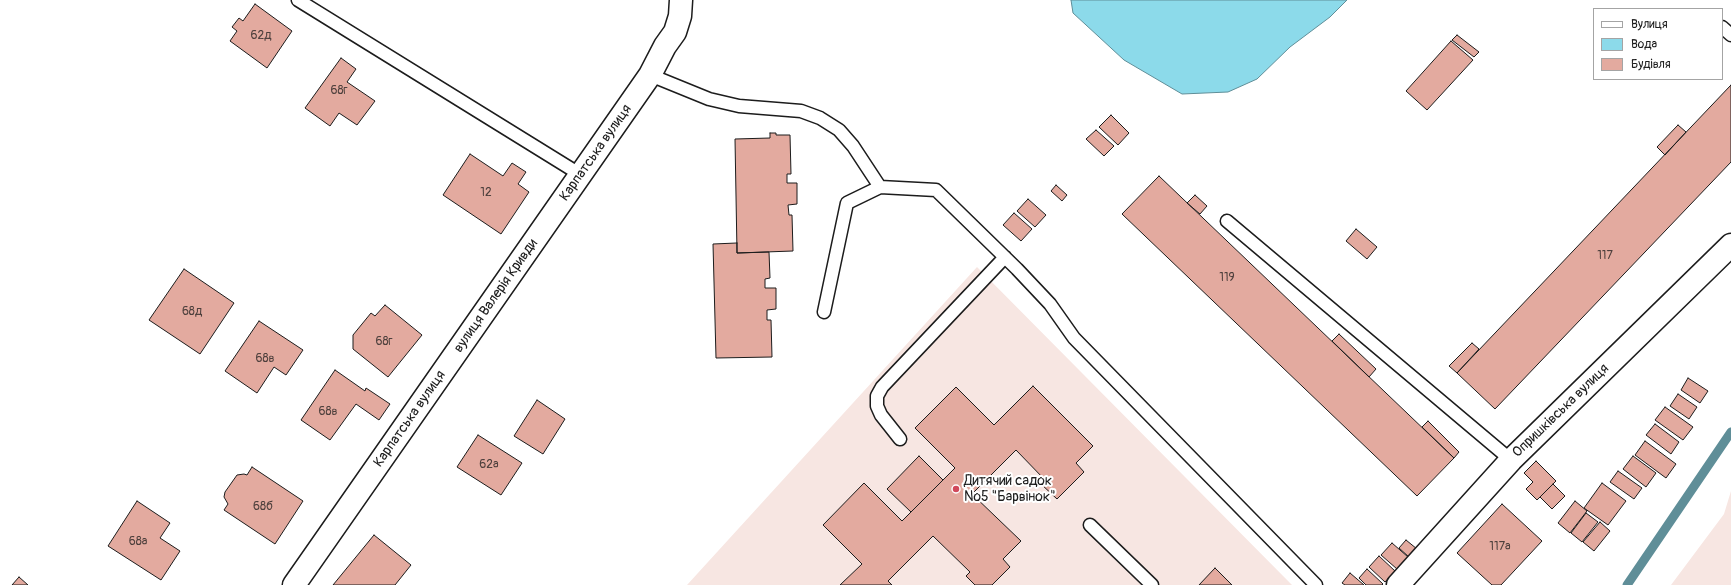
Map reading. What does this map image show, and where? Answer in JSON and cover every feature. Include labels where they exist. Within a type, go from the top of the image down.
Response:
[{"type":"street","points":[[650,75],[665,46],[675,32],[680,16],[681,0]]},
{"type":"street","name":"Карпатська вулиця","points":[[581,175],[650,75]]},
{"type":"street","name":"вулиця Валерія Кривди","points":[[294,585],[581,175]]},
{"type":"street","name":"Опришківська вулиця","points":[[1398,585],[1510,460],[1731,245]]},
{"type":"lane","points":[[298,0],[581,175]]},
{"type":"lane","points":[[1723,28],[1731,35]]},
{"type":"lane","points":[[650,75],[709,99],[739,106],[801,111],[820,118],[839,130],[853,146],[880,187]]},
{"type":"lane","points":[[824,312],[847,202],[880,187],[936,190],[1005,257],[1050,304],[1080,344],[1316,585]]},
{"type":"lane","points":[[1227,221],[1510,460]]},
{"type":"lane","points":[[900,439],[881,415],[877,406],[877,396],[882,387],[1005,257]]},
{"type":"lane","points":[[1090,525],[1152,585]]},
{"type":"shaded area","points":[[977,267],[1292,585],[687,585]]},
{"type":"shaded area","points":[[1731,491],[1731,585],[1671,585],[1724,514]]},
{"type":"water","points":[[1071,0],[1347,0],[1330,17],[1290,47],[1257,79],[1228,92],[1182,94],[1124,60],[1073,13]]},
{"type":"building","points":[[255,4],[292,31],[267,68],[230,41],[237,31],[232,27],[239,18],[243,21]]},
{"type":"building","points":[[1457,35],[1479,52],[1474,57],[1452,40]]},
{"type":"building","points":[[1451,41],[1473,60],[1427,110],[1406,91]]},
{"type":"building","points":[[341,58],[356,69],[347,82],[375,101],[357,125],[339,113],[330,126],[305,108]]},
{"type":"building","points":[[1731,85],[1731,162],[1495,409],[1457,373]]},
{"type":"building","points":[[1111,115],[1129,133],[1118,145],[1099,127]]},
{"type":"building","points":[[1678,125],[1686,132],[1665,155],[1657,147]]},
{"type":"building","points":[[1096,130],[1114,146],[1104,156],[1086,139]]},
{"type":"building","points":[[770,133],[776,133],[776,135],[790,135],[791,174],[787,174],[787,183],[797,183],[797,204],[788,205],[789,215],[792,215],[793,251],[737,253],[735,139],[770,138]]},
{"type":"building","points":[[470,154],[503,176],[512,163],[526,172],[518,184],[529,192],[501,234],[443,195]]},
{"type":"building","points":[[1159,176],[1454,458],[1417,496],[1122,214]]},
{"type":"building","points":[[1056,185],[1067,195],[1062,201],[1051,191]]},
{"type":"building","points":[[1195,195],[1207,206],[1200,214],[1187,203]]},
{"type":"building","points":[[1028,199],[1046,215],[1035,227],[1017,211]]},
{"type":"building","points":[[1014,213],[1032,229],[1021,241],[1003,225]]},
{"type":"building","points":[[1356,229],[1377,247],[1367,259],[1346,241]]},
{"type":"building","points":[[737,243],[737,253],[769,252],[770,278],[765,279],[765,288],[776,288],[776,309],[767,310],[767,320],[771,320],[772,357],[716,358],[713,244]]},
{"type":"building","points":[[184,269],[234,303],[200,354],[149,320]]},
{"type":"building","points":[[385,305],[422,335],[388,377],[353,349],[353,335],[371,313],[375,316]]},
{"type":"building","points":[[259,321],[303,350],[286,375],[274,367],[257,393],[225,371]]},
{"type":"building","points":[[1339,334],[1376,369],[1369,377],[1332,341]]},
{"type":"building","points":[[1472,343],[1479,349],[1457,373],[1449,366]]},
{"type":"building","points":[[335,370],[365,391],[366,388],[390,404],[379,420],[356,404],[330,440],[301,420]]},
{"type":"building","points":[[1688,378],[1708,391],[1700,403],[1681,390]]},
{"type":"building","name":"Дитячий садок №5 \"Барвінок\"","points":[[1033,386],[1093,446],[1076,463],[1084,472],[1057,499],[1041,484],[1045,480],[1016,450],[972,494],[1021,541],[1003,559],[1010,567],[992,585],[975,585],[966,576],[970,572],[933,536],[888,581],[892,585],[840,585],[862,564],[823,525],[864,483],[902,521],[955,468],[915,428],[956,387],[994,425]]},
{"type":"building","points":[[1678,394],[1697,407],[1689,419],[1670,406]]},
{"type":"building","points":[[537,400],[565,419],[543,454],[514,436]]},
{"type":"building","points":[[1665,407],[1693,427],[1683,440],[1655,420]]},
{"type":"building","points":[[1428,421],[1459,452],[1454,458],[1422,427]]},
{"type":"building","points":[[1655,424],[1679,442],[1671,454],[1646,435]]},
{"type":"building","points":[[478,435],[522,463],[501,495],[457,467]]},
{"type":"building","points":[[1645,441],[1676,464],[1666,478],[1635,455]]},
{"type":"building","points":[[919,456],[943,480],[911,512],[887,489]]},
{"type":"building","points":[[1633,456],[1656,473],[1646,487],[1623,469]]},
{"type":"building","points":[[1536,461],[1556,481],[1537,500],[1526,489],[1533,482],[1524,473]]},
{"type":"building","points":[[252,467],[303,501],[275,544],[224,510],[228,504],[224,497],[225,492],[237,475],[247,475]]},
{"type":"building","points":[[1618,471],[1642,488],[1634,499],[1610,482]]},
{"type":"building","points":[[1602,483],[1626,501],[1608,525],[1584,508]]},
{"type":"building","points":[[1553,484],[1565,496],[1552,509],[1540,497]]},
{"type":"building","points":[[137,501],[170,523],[160,538],[180,551],[161,580],[108,546]]},
{"type":"building","points":[[1575,501],[1587,511],[1570,533],[1558,523]]},
{"type":"building","points":[[1502,504],[1542,541],[1501,585],[1492,585],[1457,553]]},
{"type":"building","points":[[1586,513],[1598,522],[1582,542],[1571,533]]},
{"type":"building","points":[[1600,522],[1610,531],[1594,551],[1583,542]]},
{"type":"building","points":[[374,535],[411,565],[395,585],[333,585]]},
{"type":"building","points":[[1406,540],[1417,549],[1409,557],[1399,548]]},
{"type":"building","points":[[1392,543],[1408,557],[1397,569],[1381,555]]},
{"type":"building","points":[[1379,556],[1395,571],[1385,582],[1369,567]]},
{"type":"building","points":[[1215,568],[1232,585],[1199,585]]},
{"type":"building","points":[[1367,569],[1383,584],[1382,585],[1366,585],[1359,578]]},
{"type":"building","points":[[1350,573],[1364,585],[1345,585],[1342,583]]},
{"type":"building","points":[[19,577],[28,585],[12,585]]},
{"type":"waterway","points":[[1627,585],[1731,432]]},
{"type":"place","name":"Дитячий садок №5 \"Барвінок\"","points":[[956,489]]}]
